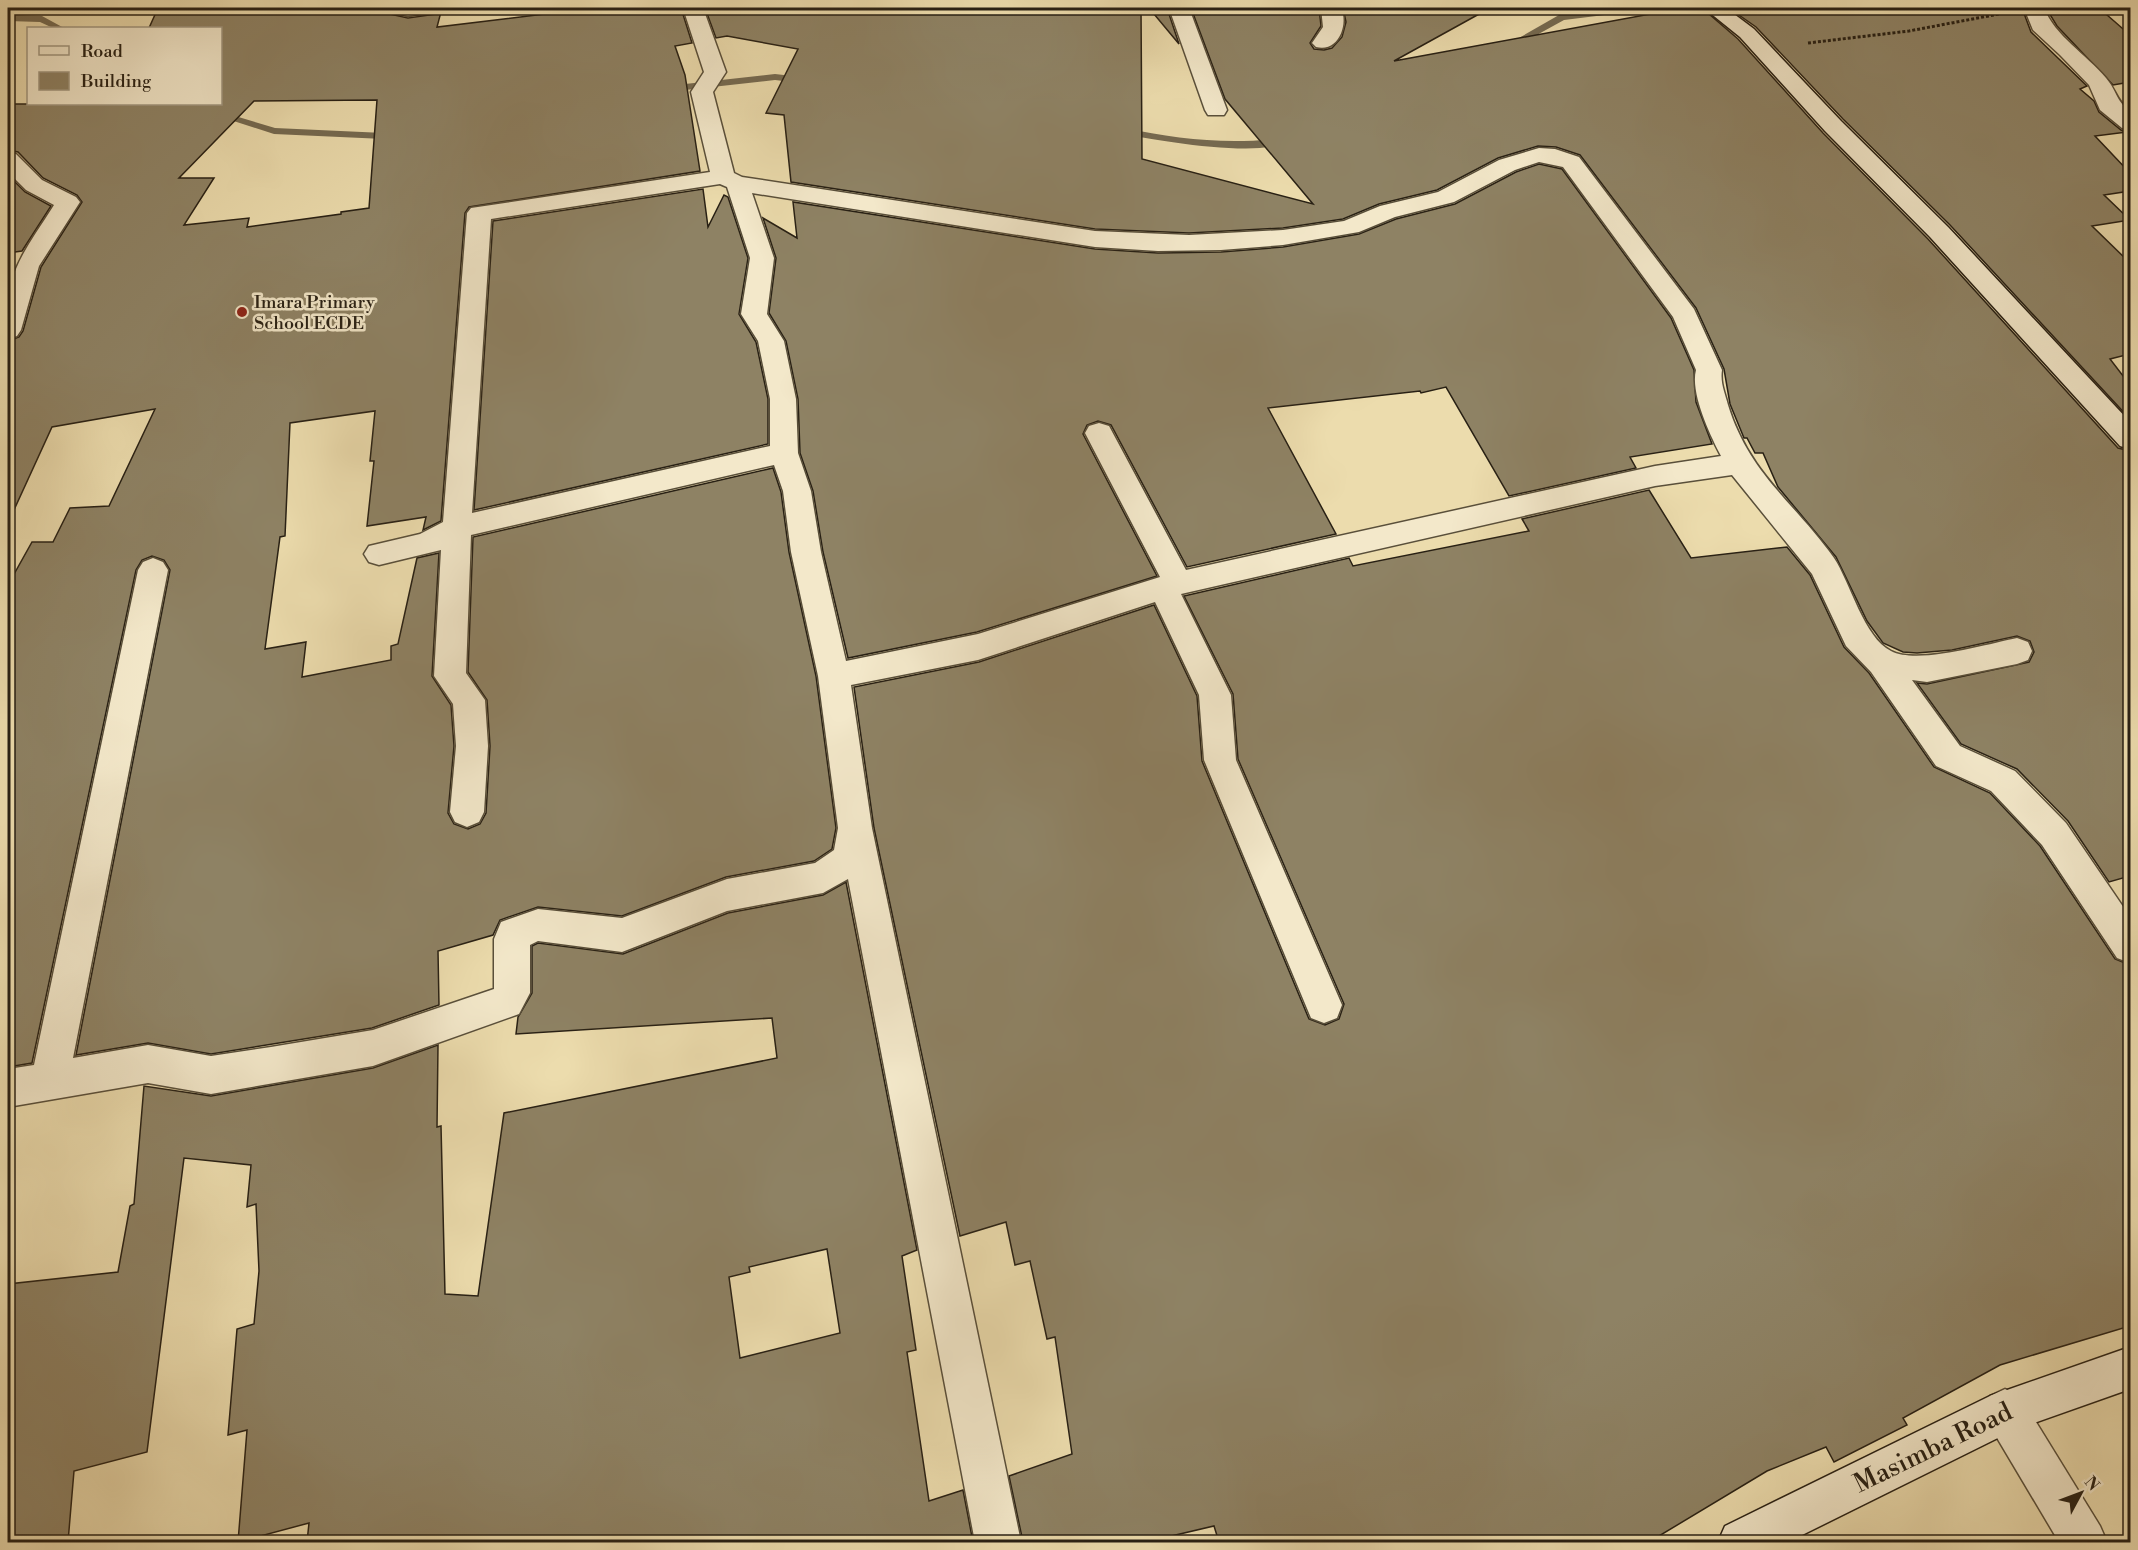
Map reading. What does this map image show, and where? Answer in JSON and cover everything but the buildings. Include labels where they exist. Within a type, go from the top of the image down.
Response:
[{"type":"street","points":[[397,8],[408,10],[429,8]]},
{"type":"street","points":[[693,8],[730,180],[762,258],[754,314],[771,341],[783,399],[784,453],[797,491],[806,552],[834,676],[855,828],[998,1542]]},
{"type":"street","points":[[1179,8],[1216,110]]},
{"type":"street","points":[[1323,43],[1334,30],[1336,17],[1331,8]]},
{"type":"street","points":[[1714,8],[1747,33],[1833,126],[1939,232],[2060,366],[2130,439]]},
{"type":"street","points":[[2034,8],[2040,26],[2099,83],[2108,105],[2130,123]]},
{"type":"street","points":[[467,812],[472,746],[469,700],[450,676],[457,528],[479,213],[730,180],[1095,239],[1137,243],[1223,243],[1348,228],[1385,212],[1446,197],[1531,155],[1563,157],[1571,162],[1685,315],[1709,370],[1707,380],[1712,390],[1713,408],[1739,464],[1824,567],[1857,637],[1882,663],[1948,756],[2003,782],[2054,834],[2130,946]]},
{"type":"street","points":[[8,159],[34,185],[68,202],[27,266],[8,330]]},
{"type":"street","points":[[1099,433],[1171,586],[1215,695],[1220,760],[1324,1005]]},
{"type":"street","points":[[379,554],[427,544],[457,528],[784,453]]},
{"type":"street","points":[[834,676],[978,647],[1171,586],[1655,476],[1739,464]]},
{"type":"street","points":[[50,1081],[153,570]]},
{"type":"street","points":[[1882,663],[1927,669],[2017,651]]},
{"type":"street","points":[[8,1088],[148,1064],[211,1075],[373,1048],[506,1002],[512,993],[512,939],[514,934],[538,925],[622,935],[727,895],[823,877],[849,859],[855,828]]},
{"type":"street","name":"Masimba Road","points":[[1741,1542],[2005,1412],[2130,1368]]},
{"type":"street","points":[[2005,1412],[2085,1542]]},
{"type":"path","points":[[1747,33],[1800,44],[1909,31],[2034,8]]},
{"type":"waterway","points":[[1510,46],[1562,17],[1637,8]]},
{"type":"waterway","points":[[8,18],[42,19],[57,27]]},
{"type":"waterway","points":[[667,89],[775,77],[801,80]]},
{"type":"waterway","points":[[189,105],[274,131],[384,136],[395,134]]},
{"type":"waterway","points":[[1124,131],[1202,144],[1242,145],[1282,141]]},
{"type":"place","name":"Imara Primary School ECDE","points":[[242,312]]}]
